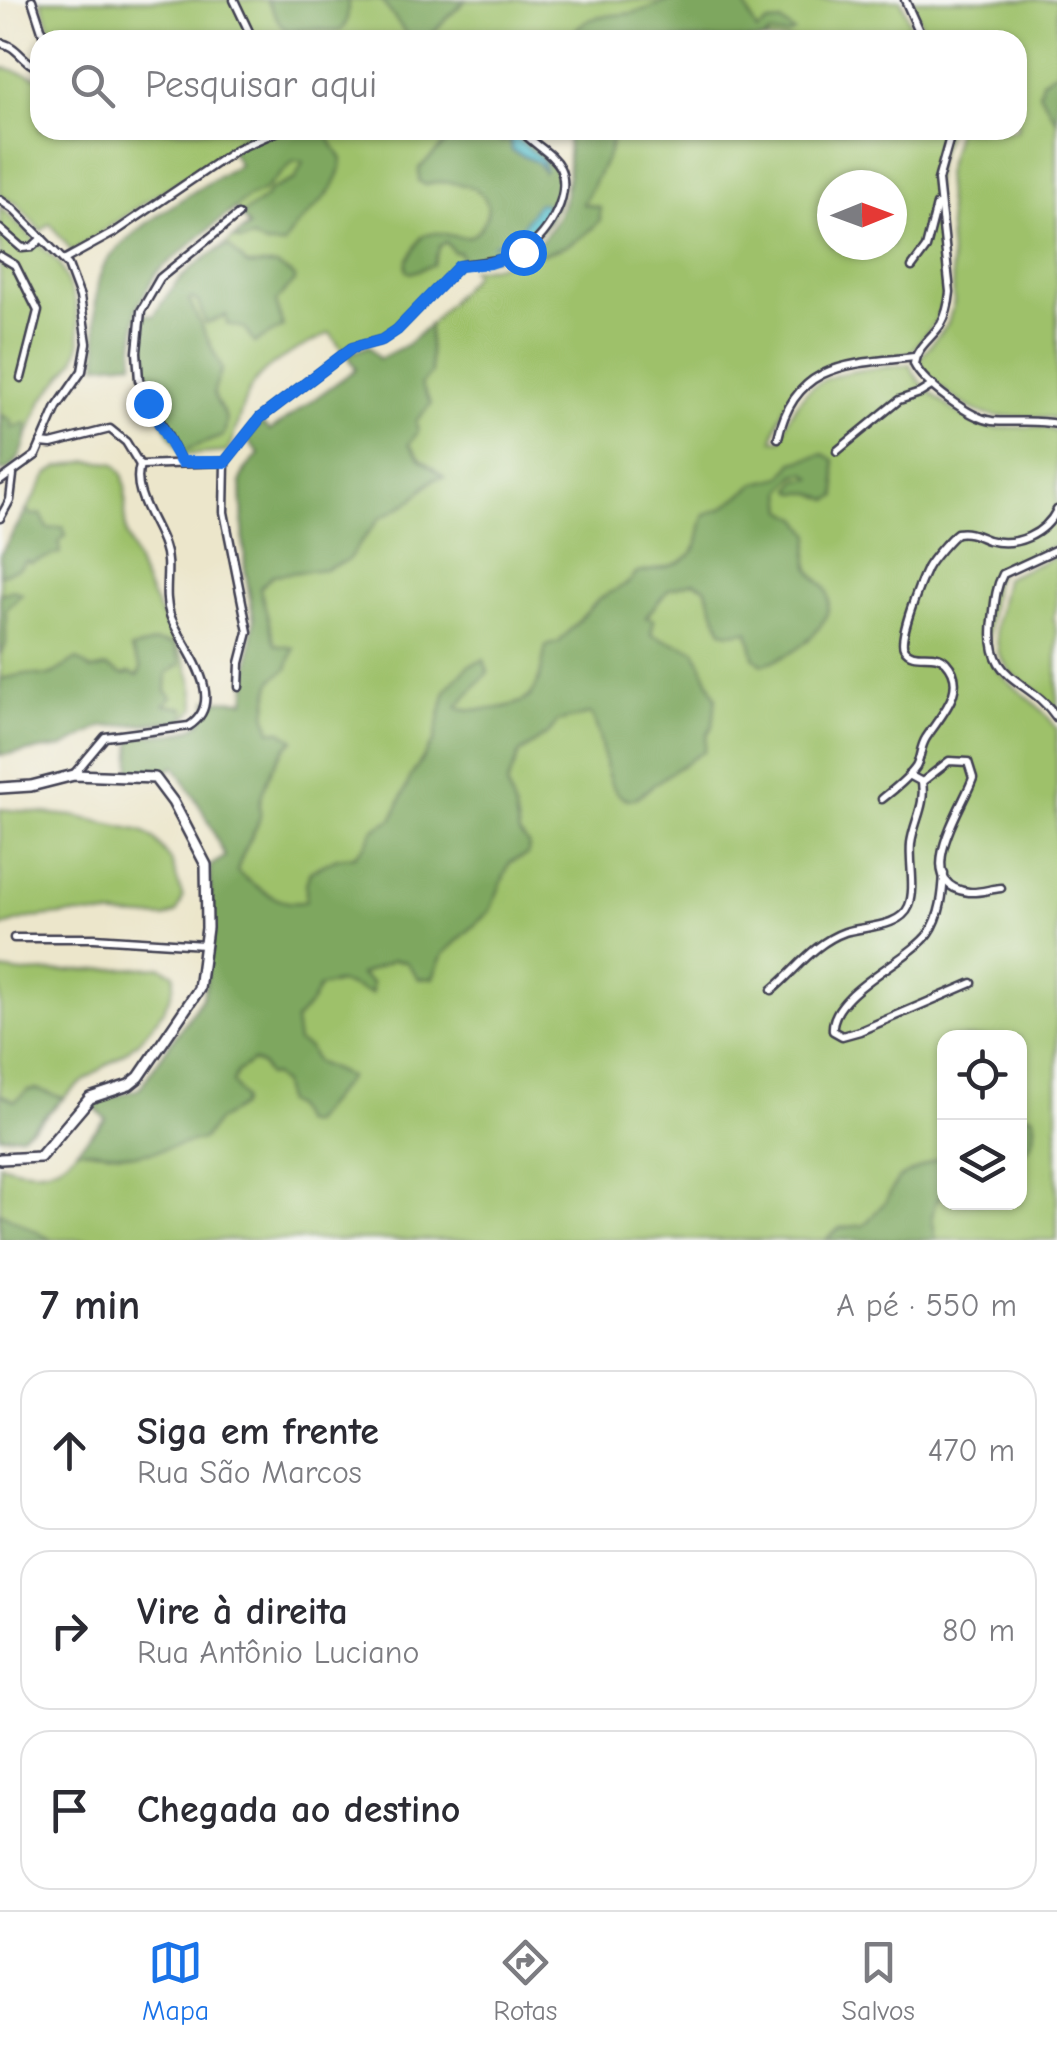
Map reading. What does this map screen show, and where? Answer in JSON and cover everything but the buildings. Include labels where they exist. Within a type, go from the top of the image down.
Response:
[{"type":"street","points":[[32,0],[41,30]]},
{"type":"street","points":[[234,0],[248,30]]},
{"type":"street","points":[[905,0],[918,30]]},
{"type":"street","points":[[0,43],[10,46],[30,64]]},
{"type":"street","points":[[64,260],[115,232],[200,172],[256,140]]},
{"type":"street","points":[[239,686],[248,632],[224,512],[225,462],[260,418],[352,348],[382,340],[397,330],[459,266],[508,258],[523,252],[537,238],[558,208],[563,180],[555,161],[532,140]]},
{"type":"street","points":[[912,267],[926,248],[949,140]]},
{"type":"street","points":[[938,198],[949,281],[948,307],[942,322],[915,357],[916,369],[984,419],[1030,419],[1057,424]]},
{"type":"street","points":[[0,200],[64,260],[80,296],[86,356],[78,378],[57,407],[36,456],[0,482]]},
{"type":"street","points":[[181,462],[138,380],[141,311],[160,278],[238,215]]},
{"type":"street","points":[[0,229],[22,248],[32,247],[42,238]]},
{"type":"street","points":[[0,256],[15,264],[38,311],[21,378]]},
{"type":"street","points":[[778,438],[788,406],[816,374],[915,357]]},
{"type":"street","points":[[837,452],[899,400],[933,385]]},
{"type":"street","points":[[42,443],[52,444],[107,428],[126,442],[140,466],[139,483],[166,551],[165,595],[169,612],[198,664],[202,709],[196,720],[188,726],[105,736],[74,776]]},
{"type":"street","points":[[140,466],[225,462]]},
{"type":"street","points":[[0,518],[10,499],[13,474]]},
{"type":"street","points":[[0,482],[8,485],[10,499]]},
{"type":"street","points":[[882,799],[918,764],[926,739],[948,709],[954,686],[952,672],[944,660],[935,655],[912,655],[903,645],[902,631],[929,565],[958,533],[972,533],[993,542],[1025,538],[1045,529],[1057,510]]},
{"type":"street","points":[[1057,549],[1010,570],[998,583],[992,649],[1006,677],[1042,699],[1057,718]]},
{"type":"street","points":[[922,782],[949,761],[966,760],[972,768],[972,784],[942,844],[940,910],[927,936],[864,984],[835,1015],[833,1030],[842,1036],[860,1032],[972,983]]},
{"type":"street","points":[[0,788],[74,776],[150,777],[162,784],[206,866],[206,946],[197,994],[139,1077],[129,1085],[92,1096],[40,1157],[0,1160]]},
{"type":"street","points":[[909,776],[922,782]]},
{"type":"street","points":[[772,990],[802,960],[835,936],[888,922],[906,911],[910,900],[911,841],[924,799],[922,782]]},
{"type":"street","points":[[944,873],[952,885],[967,892],[1000,888]]},
{"type":"street","points":[[14,938],[94,938],[206,946]]},
{"type":"green space","points":[[41,0],[901,0],[912,30],[51,30]]},
{"type":"green space","points":[[266,0],[348,0],[346,23],[340,30],[287,30]]},
{"type":"green space","points":[[382,0],[466,0],[435,30],[403,29]]},
{"type":"green space","points":[[671,0],[739,0],[757,30],[575,30],[605,16],[637,12]]},
{"type":"green space","points":[[911,0],[1057,0],[1057,419],[984,414],[955,398],[922,369],[920,358],[948,323],[954,302],[945,173],[954,140],[1027,140],[1027,30],[924,30]]},
{"type":"green space","points":[[782,22],[792,30],[758,30],[768,23]]},
{"type":"green space","points":[[0,69],[30,75],[30,140],[528,140],[558,173],[540,225],[525,244],[498,256],[459,263],[401,322],[380,336],[342,350],[330,333],[284,357],[254,382],[227,452],[183,455],[143,379],[144,314],[154,316],[181,278],[249,226],[236,209],[175,254],[150,281],[135,315],[133,362],[98,365],[98,284],[110,258],[124,242],[239,164],[231,151],[159,193],[72,252],[50,223],[41,231],[16,203],[0,196]]},
{"type":"green space","points":[[1057,73],[1057,121],[1039,93],[1042,81]]},
{"type":"green space","points":[[238,140],[330,140],[342,159],[340,173],[327,195],[284,245],[234,238],[249,227],[241,215],[270,190],[295,179],[303,162],[294,161],[263,191],[248,197],[156,273],[137,308],[133,362],[98,365],[97,292],[102,270],[143,226],[239,165],[231,150]]},
{"type":"green space","points":[[447,140],[510,141],[512,151],[537,162],[543,171],[543,160],[555,166],[559,179],[556,205],[533,239],[511,253],[463,261],[459,252],[454,252],[446,242],[440,246],[433,265],[411,273],[407,271],[407,262],[422,237],[437,233],[468,237],[481,227],[487,214],[487,203],[473,188],[449,182],[425,185],[419,181],[419,168]]},
{"type":"green space","points":[[567,140],[944,140],[934,187],[945,295],[936,321],[912,352],[842,365],[807,378],[782,412],[773,440],[781,440],[801,398],[814,386],[846,373],[910,364],[931,392],[978,424],[996,428],[1040,427],[1057,432],[1057,543],[1001,570],[994,588],[989,634],[996,668],[1057,729],[1057,1240],[0,1240],[0,1164],[36,1170],[61,1163],[71,1155],[106,1119],[100,1100],[129,1095],[139,1089],[204,994],[211,933],[210,866],[225,857],[206,816],[175,766],[163,774],[130,771],[181,732],[201,725],[208,700],[245,701],[254,622],[245,569],[241,481],[244,471],[259,454],[247,439],[261,423],[270,431],[356,369],[369,346],[379,359],[408,344],[474,275],[471,270],[524,255],[542,242],[562,206],[567,184]]},
{"type":"green space","points":[[567,140],[612,140],[583,204],[600,207],[600,220],[567,245],[526,255],[552,227],[559,213],[568,167]]},
{"type":"green space","points":[[0,207],[59,263],[75,301],[80,344],[75,360],[42,401],[16,463],[0,472]]},
{"type":"green space","points":[[229,246],[247,265],[277,265],[295,281],[276,301],[283,327],[254,343],[244,328],[227,324],[226,315],[206,324],[198,302],[189,300],[222,369],[214,394],[226,422],[223,436],[181,452],[153,403],[148,386],[142,352],[144,314],[154,316],[186,274]]},
{"type":"green space","points":[[429,325],[431,373],[421,385],[431,404],[416,421],[418,432],[409,444],[444,477],[434,479],[411,501],[379,519],[347,561],[324,569],[273,575],[260,588],[275,645],[294,648],[287,669],[271,683],[266,713],[271,731],[282,731],[294,740],[268,778],[259,820],[237,872],[253,884],[287,902],[306,901],[310,871],[337,858],[354,856],[374,829],[393,818],[411,776],[434,741],[446,690],[468,666],[484,660],[488,672],[457,707],[498,708],[528,698],[538,681],[546,646],[559,642],[599,599],[628,583],[637,573],[685,559],[696,547],[705,514],[723,508],[757,483],[782,477],[793,462],[824,454],[834,460],[837,496],[829,500],[813,493],[795,493],[792,489],[797,480],[812,478],[806,473],[795,475],[783,491],[785,510],[799,518],[811,535],[809,565],[828,593],[825,617],[798,648],[762,664],[754,657],[748,631],[722,631],[705,587],[694,582],[669,589],[646,617],[654,620],[651,635],[695,650],[716,698],[713,726],[704,751],[634,799],[623,797],[611,784],[590,714],[557,722],[550,732],[519,754],[507,785],[519,834],[529,848],[527,855],[510,862],[490,911],[443,954],[433,978],[419,979],[406,962],[393,960],[360,975],[372,983],[372,994],[339,982],[319,987],[295,1021],[298,1042],[309,1048],[316,1062],[349,1077],[310,1124],[301,1122],[293,1107],[285,1102],[282,1084],[253,1061],[238,1071],[233,1082],[243,1099],[241,1106],[217,1121],[203,1139],[134,1155],[77,1149],[106,1119],[91,1104],[139,1089],[202,999],[206,986],[211,933],[210,866],[225,857],[206,816],[175,766],[163,774],[130,771],[132,736],[192,729],[206,713],[208,700],[245,701],[254,619],[245,569],[241,481],[259,454],[247,439],[261,423],[270,431],[356,369],[347,354],[369,346],[379,359],[408,344]]},
{"type":"green space","points":[[2,415],[12,421],[12,428],[26,423],[27,430],[18,459],[0,472]]},
{"type":"green space","points":[[89,461],[113,463],[120,470],[125,487],[127,536],[144,581],[188,669],[195,708],[182,722],[102,727],[63,747],[0,755],[0,555],[48,474],[59,467]]},
{"type":"green space","points":[[27,510],[31,515],[41,514],[48,529],[63,527],[66,535],[59,543],[60,553],[31,563],[26,561],[0,575],[0,555]]},
{"type":"green space","points":[[1057,556],[1057,605],[1053,618],[1057,634],[1057,710],[1012,674],[999,655],[995,628],[1005,578]]},
{"type":"green space","points":[[13,590],[22,594],[6,609],[6,644],[0,655],[0,594]]},
{"type":"green space","points":[[156,642],[173,644],[181,664],[167,673],[166,691],[172,697],[165,705],[184,708],[185,720],[102,727],[63,747],[0,755],[0,679],[25,674],[49,676],[77,659],[91,670],[107,667],[123,675],[138,676],[141,668],[131,649]]},
{"type":"green space","points":[[0,809],[74,816],[142,831],[171,860],[183,898],[177,912],[165,918],[72,914],[30,918],[0,927]]},
{"type":"green space","points":[[161,967],[174,974],[173,989],[143,1036],[76,1087],[32,1127],[12,1136],[0,1136],[0,970],[24,973]]},
{"type":"green space","points":[[28,1090],[64,1098],[22,1135],[0,1136],[0,1094],[15,1101]]},
{"type":"green space","points":[[1027,1114],[1034,1117],[1035,1133],[1029,1146]]},
{"type":"green space","points":[[937,1159],[937,1201],[932,1217],[936,1240],[825,1240],[840,1228],[864,1225],[885,1202],[898,1179]]},
{"type":"green space","points":[[0,1212],[52,1240],[0,1240]]},
{"type":"water","points":[[511,140],[518,140],[541,158],[545,171],[537,162],[511,150]]},
{"type":"water","points":[[542,203],[548,212],[533,232],[511,244],[494,245],[520,229],[537,204]]},
{"type":"route","points":[[148,403],[181,462],[225,462],[260,418],[352,348],[382,340],[397,330],[459,266],[490,263],[523,252]]}]
